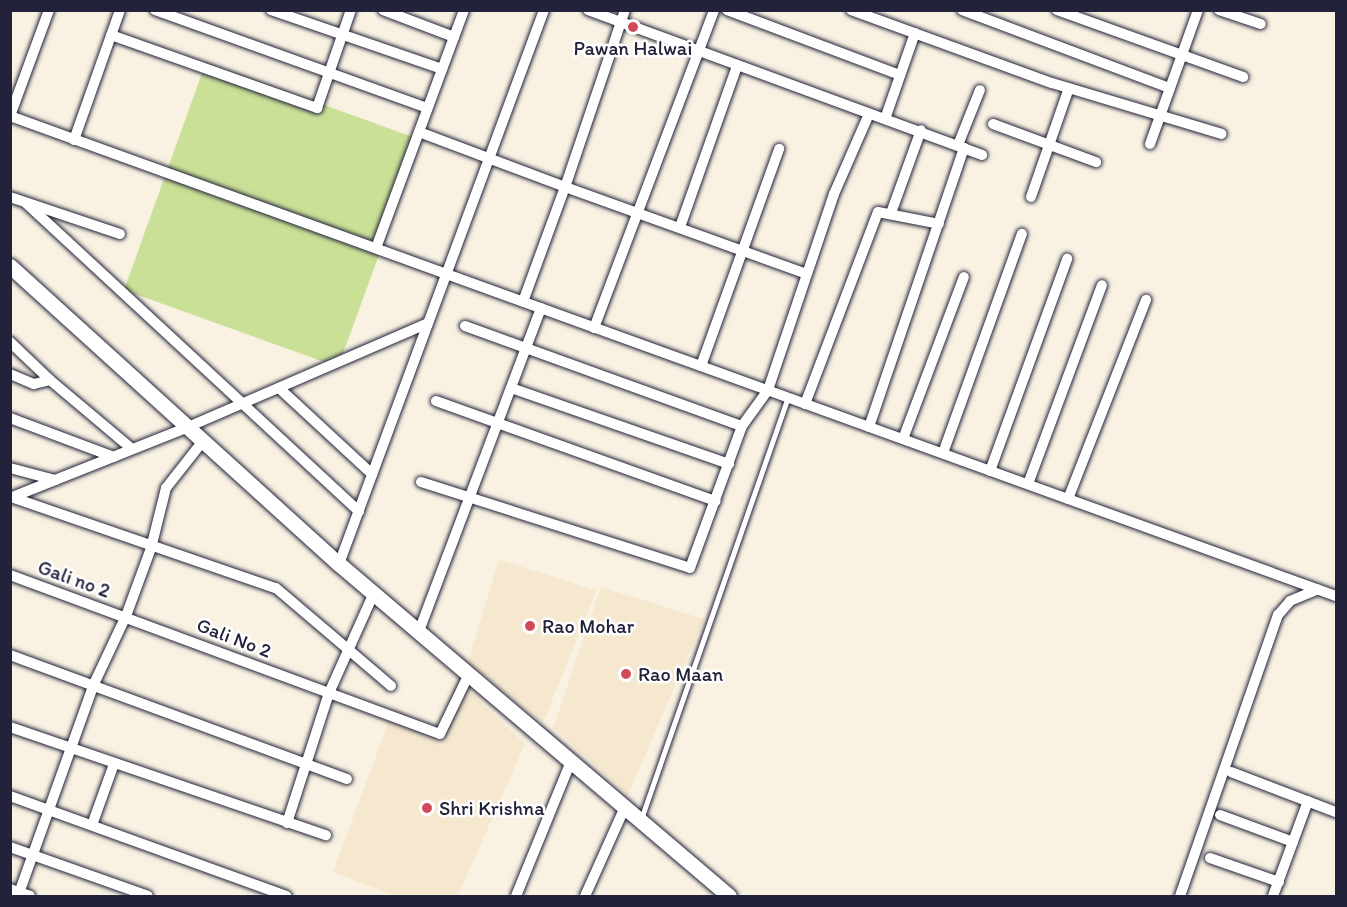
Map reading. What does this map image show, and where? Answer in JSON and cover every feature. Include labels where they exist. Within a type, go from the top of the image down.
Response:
[{"type":"street","points":[[49,10],[10,116],[1336,596]]},
{"type":"street","points":[[74,140],[120,10]]},
{"type":"street","points":[[154,10],[427,108]]},
{"type":"street","points":[[271,10],[341,37],[442,69]]},
{"type":"street","points":[[111,35],[312,107],[319,105],[351,10]]},
{"type":"street","points":[[383,10],[454,37]]},
{"type":"street","points":[[376,249],[464,10]]},
{"type":"street","points":[[339,564],[444,273],[544,10]]},
{"type":"street","points":[[588,10],[620,25],[697,54],[921,130],[982,155]]},
{"type":"street","points":[[523,302],[565,188],[625,10]]},
{"type":"street","points":[[594,328],[714,10]]},
{"type":"street","points":[[727,10],[900,75]]},
{"type":"street","points":[[851,10],[1069,88],[1222,134]]},
{"type":"street","points":[[962,10],[1170,88]]},
{"type":"street","points":[[1057,10],[1244,77]]},
{"type":"street","points":[[1150,144],[1198,10]]},
{"type":"street","points":[[1219,10],[1261,24]]},
{"type":"street","points":[[885,119],[915,33]]},
{"type":"street","points":[[680,227],[737,66]]},
{"type":"street","points":[[1030,197],[1051,145],[1069,88]]},
{"type":"street","points":[[869,427],[939,224],[980,90]]},
{"type":"street","points":[[421,482],[690,568],[742,426],[768,390],[834,194],[869,114]]},
{"type":"street","points":[[993,124],[1096,162]]},
{"type":"street","points":[[891,213],[921,130]]},
{"type":"street","points":[[419,132],[565,188],[639,211],[806,274]]},
{"type":"street","points":[[701,366],[779,149]]},
{"type":"street","points":[[10,197],[120,234]]},
{"type":"street","points":[[26,203],[240,404],[358,510]]},
{"type":"street","points":[[805,404],[875,216],[881,211],[939,224]]},
{"type":"street","points":[[943,453],[1022,234]]},
{"type":"street","points":[[990,471],[1067,259]]},
{"type":"street","points":[[10,266],[339,564],[729,897]]},
{"type":"street","points":[[903,439],[964,277]]},
{"type":"street","points":[[1028,484],[1102,285]]},
{"type":"street","points":[[1068,499],[1146,300]]},
{"type":"street","points":[[419,631],[541,308]]},
{"type":"street","points":[[11,498],[188,427],[426,324]]},
{"type":"street","points":[[465,326],[742,426]]},
{"type":"street","points":[[10,342],[50,381],[132,449]]},
{"type":"street","points":[[10,374],[34,384],[50,381]]},
{"type":"street","points":[[279,388],[372,474]]},
{"type":"street","points":[[511,388],[729,464]]},
{"type":"street","points":[[436,401],[716,501]]},
{"type":"street","points":[[10,418],[114,457]]},
{"type":"street","points":[[20,894],[93,686],[126,616],[151,548],[166,488],[203,441]]},
{"type":"street","points":[[10,468],[56,480]]},
{"type":"street","points":[[11,498],[151,548],[276,588],[391,686]]},
{"type":"street","name":"Gali no 2","points":[[10,575],[126,616]]},
{"type":"street","points":[[1180,897],[1278,615],[1290,601],[1318,589]]},
{"type":"street","points":[[287,823],[329,693],[374,593]]},
{"type":"street","name":"Gali No 2","points":[[126,616],[440,734],[469,674]]},
{"type":"street","points":[[10,655],[347,778]]},
{"type":"street","points":[[10,727],[326,835]]},
{"type":"street","points":[[516,897],[571,761]]},
{"type":"street","points":[[92,825],[114,764]]},
{"type":"street","points":[[1231,772],[1336,812]]},
{"type":"street","points":[[10,796],[287,897]]},
{"type":"street","points":[[1274,897],[1308,801]]},
{"type":"street","points":[[585,897],[625,807]]},
{"type":"street","points":[[1220,815],[1293,842]]},
{"type":"street","points":[[10,847],[148,897]]},
{"type":"street","points":[[1210,858],[1279,882]]},
{"type":"lane","points":[[640,820],[788,398]]},
{"type":"shaded area","name":"Rao Mohar","points":[[499,559],[596,591],[543,723],[468,662]]},
{"type":"shaded area","name":"Rao Maan","points":[[601,587],[704,619],[628,795],[553,728]]},
{"type":"shaded area","name":"Shri Krishna","points":[[457,679],[525,744],[458,896],[395,896],[333,872],[394,707],[438,729]]},
{"type":"green space","points":[[206,62],[421,140],[338,367],[124,290]]},
{"type":"place","name":"Pawan Halwai","points":[[633,27]]},
{"type":"place","name":"Rao Mohar","points":[[530,626]]},
{"type":"place","name":"Rao Maan","points":[[626,674]]},
{"type":"place","name":"Shri Krishna","points":[[427,808]]}]
